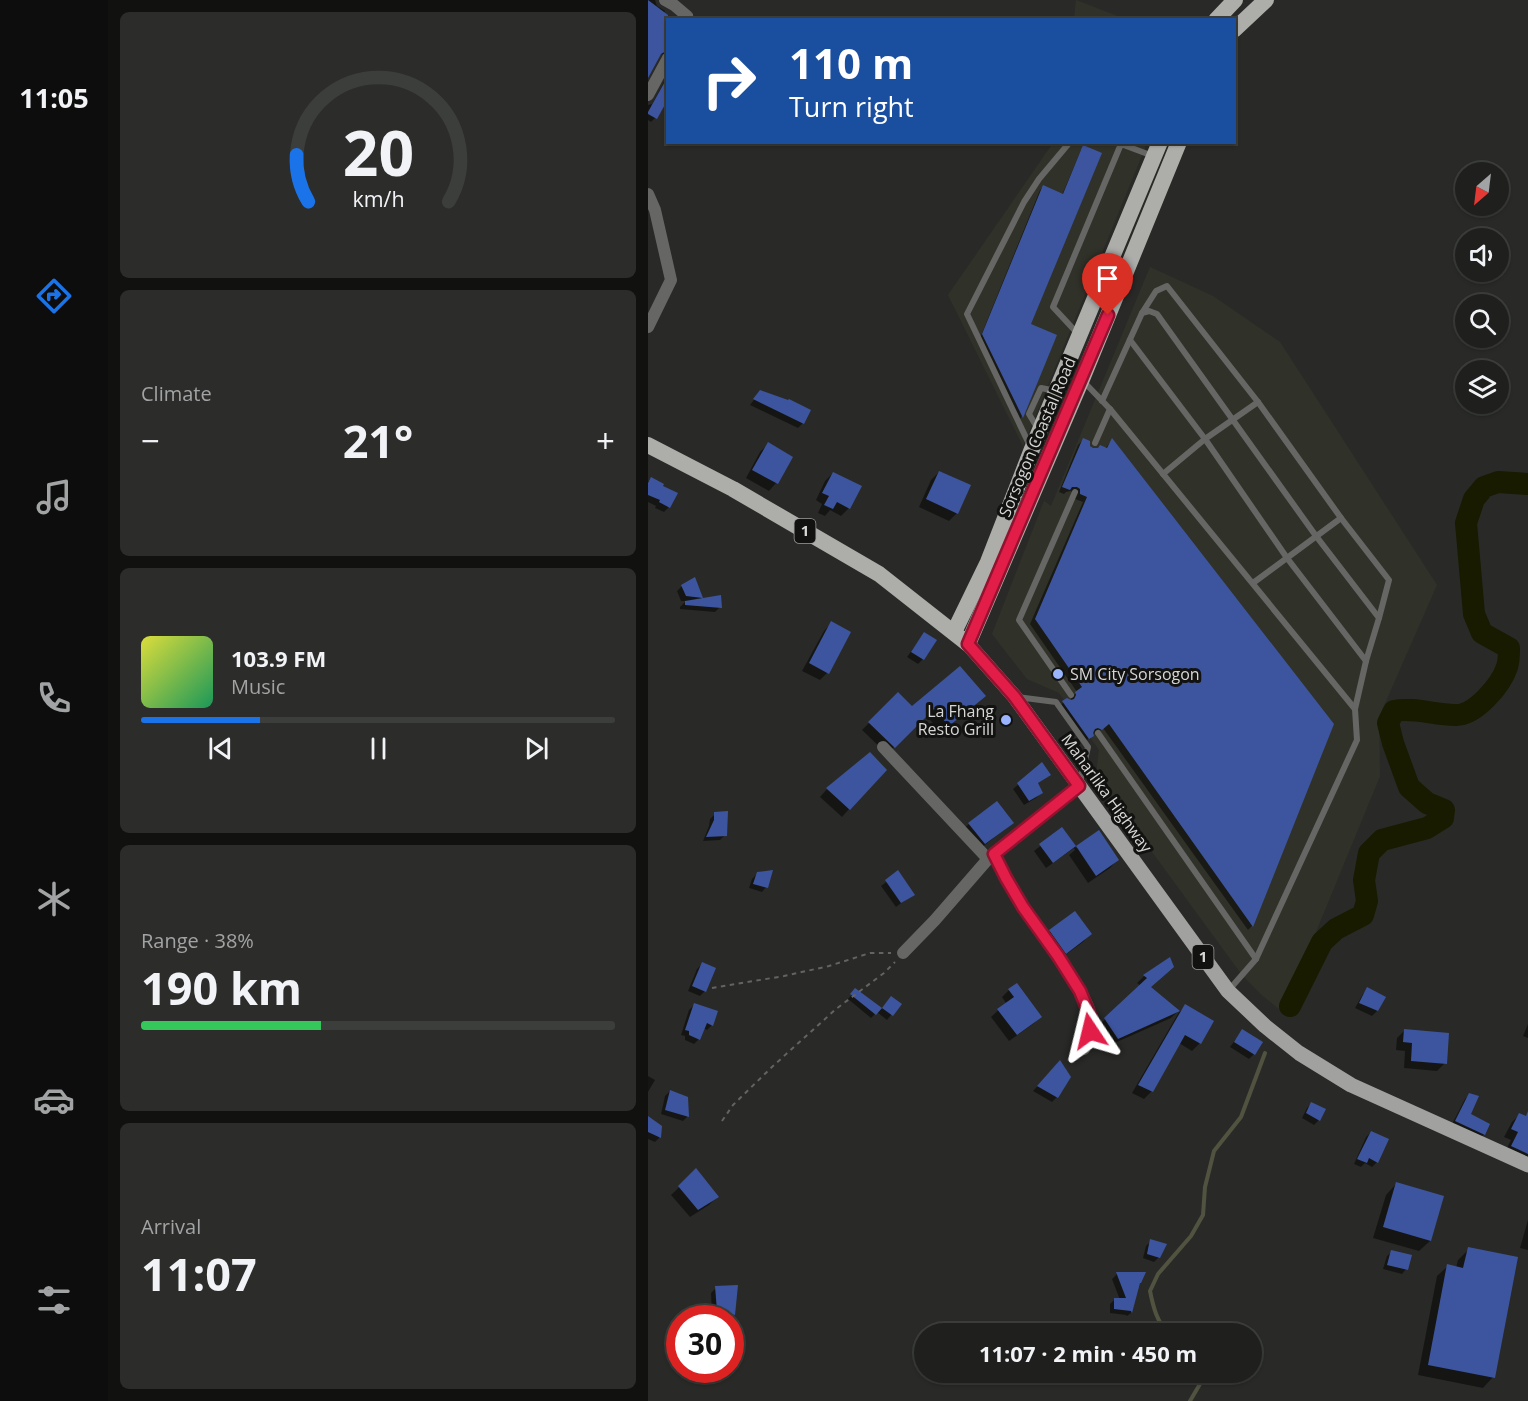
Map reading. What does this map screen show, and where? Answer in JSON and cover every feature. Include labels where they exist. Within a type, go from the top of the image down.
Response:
[{"type":"highway","points":[[1218,18],[1235,0],[1253,12]]},
{"type":"highway","points":[[1236,28],[1266,0]]},
{"type":"highway","name":"Sorsogon Coastal Road","points":[[968,644],[1082,379],[1178,144]]},
{"type":"highway","name":"Sorsogon Coastal Road","points":[[954,632],[988,562],[1032,449],[1157,150]]},
{"type":"highway","name":"Maharlika Highway","points":[[648,445],[733,489],[879,574],[968,644]]},
{"type":"main road","name":"Maharlika Highway","points":[[968,644],[1014,696],[1228,991],[1264,1026],[1299,1053],[1351,1085],[1528,1165]]},
{"type":"street","points":[[665,0],[674,5],[686,18]]},
{"type":"street","points":[[648,95],[666,62]]},
{"type":"street","points":[[648,194],[655,210],[671,280],[648,327]]},
{"type":"street","points":[[883,747],[991,856],[1006,878],[1074,982],[1088,1009],[1091,1018],[1090,1031],[1084,1049]]},
{"type":"street","points":[[903,953],[991,856],[1079,786]]},
{"type":"lane","points":[[1032,449],[967,314],[1024,202],[1068,144]]},
{"type":"lane","points":[[1080,336],[1053,307],[1120,144]]},
{"type":"lane","points":[[1125,144],[1157,150]]},
{"type":"lane","points":[[1102,401],[1142,313],[1156,291],[1167,286],[1258,402],[1341,518],[1389,580],[1365,661],[1355,709],[1357,740],[1256,959],[1228,991]]},
{"type":"lane","points":[[1142,313],[1149,311],[1157,314],[1232,421],[1379,618]]},
{"type":"lane","points":[[1130,340],[1204,439],[1287,558],[1365,661]]},
{"type":"lane","points":[[1082,379],[1164,474],[1355,709]]},
{"type":"lane","points":[[1164,474],[1204,439],[1258,402]]},
{"type":"lane","points":[[1095,443],[1110,409]]},
{"type":"lane","points":[[1071,695],[1019,620],[1075,492]]},
{"type":"lane","points":[[1253,583],[1341,518]]},
{"type":"lane","points":[[1014,696],[1056,702],[1088,747],[1079,786]]},
{"type":"lane","points":[[1098,733],[1256,959]]},
{"type":"path","points":[[712,988],[829,966],[870,952],[903,953]]},
{"type":"path","points":[[722,1121],[734,1105],[772,1066],[836,1010],[884,973],[903,953]]},
{"type":"shaded area","points":[[1076,0],[1122,18],[1074,18]]},
{"type":"shaded area","points":[[1052,144],[1147,144],[1023,446],[948,295]]},
{"type":"shaded area","name":"SM City Sorsogon","points":[[1150,267],[1213,296],[1280,342],[1437,585],[1379,717],[1380,776],[1311,944],[1279,1009],[1242,975],[1096,775],[1099,750],[1059,693],[1027,679],[992,634],[1044,501],[1051,506]]},
{"type":"building","points":[[648,0],[668,15],[668,18],[666,18],[666,51],[661,54],[648,78]]},
{"type":"building","points":[[666,80],[666,103],[657,119],[648,112]]},
{"type":"building","points":[[1083,145],[1102,153],[1031,324],[1057,335],[1023,418],[982,334],[1043,185],[1063,194]]},
{"type":"building","points":[[760,390],[789,399],[811,410],[804,424],[753,399]]},
{"type":"building","points":[[1083,438],[1090,441],[1090,446],[1093,448],[1098,448],[1100,445],[1107,448],[1112,438],[1334,724],[1253,927],[1109,724],[1102,730],[1095,729],[1094,736],[1089,739],[1062,701],[1067,698],[1074,699],[1075,692],[1082,687],[1035,619],[1087,497],[1080,494],[1080,489],[1077,487],[1072,487],[1070,490],[1062,487]]},
{"type":"building","points":[[768,442],[793,457],[778,484],[752,470]]},
{"type":"building","points":[[939,471],[971,485],[958,514],[926,499]]},
{"type":"building","points":[[833,472],[862,486],[850,509],[837,502],[833,509],[824,505],[829,496],[822,493]]},
{"type":"building","points":[[651,477],[678,493],[670,508],[659,502],[660,500],[648,495],[648,483]]},
{"type":"building","points":[[695,577],[703,598],[686,596],[681,585]]},
{"type":"building","points":[[721,595],[722,608],[685,605],[685,601]]},
{"type":"building","points":[[831,621],[851,632],[829,674],[809,663]]},
{"type":"building","points":[[924,632],[937,640],[924,660],[911,652]]},
{"type":"building","points":[[960,666],[986,696],[949,726],[934,709],[895,748],[868,722],[898,692],[912,706]]},
{"type":"building","points":[[870,752],[887,770],[850,810],[826,788]]},
{"type":"building","points":[[1042,762],[1051,775],[1038,783],[1043,793],[1029,801],[1017,783]]},
{"type":"building","points":[[997,801],[1014,823],[985,844],[968,823]]},
{"type":"building","points":[[728,811],[727,836],[706,837],[714,820],[714,812]]},
{"type":"building","points":[[1062,827],[1076,846],[1053,863],[1039,844]]},
{"type":"building","points":[[1099,830],[1119,860],[1096,876],[1076,846]]},
{"type":"building","points":[[773,870],[768,888],[753,884],[757,872]]},
{"type":"building","points":[[898,870],[915,895],[901,903],[885,880]]},
{"type":"building","points":[[1075,911],[1092,934],[1066,954],[1049,930]]},
{"type":"building","points":[[1170,957],[1174,967],[1151,987],[1180,1011],[1118,1039],[1104,1018],[1147,978],[1143,975]]},
{"type":"building","points":[[702,962],[716,968],[706,992],[692,986]]},
{"type":"building","points":[[1017,983],[1042,1017],[1017,1035],[997,1009],[1014,997],[1008,989]]},
{"type":"building","points":[[1367,987],[1386,997],[1378,1011],[1359,1003]]},
{"type":"building","points":[[855,988],[882,1008],[876,1015],[850,994]]},
{"type":"building","points":[[891,996],[902,1004],[893,1016],[882,1008]]},
{"type":"building","points":[[694,1003],[718,1011],[713,1026],[707,1023],[700,1040],[689,1035],[689,1031],[685,1030]]},
{"type":"building","points":[[1185,1004],[1214,1021],[1201,1044],[1185,1035],[1153,1092],[1138,1085]]},
{"type":"building","points":[[1242,1029],[1263,1042],[1255,1055],[1234,1042]]},
{"type":"building","points":[[1404,1029],[1449,1033],[1447,1064],[1411,1061],[1412,1043],[1403,1042]]},
{"type":"building","points":[[1060,1060],[1071,1077],[1058,1098],[1037,1086]]},
{"type":"building","points":[[670,1090],[688,1097],[689,1117],[665,1110]]},
{"type":"building","points":[[1469,1093],[1479,1096],[1471,1114],[1490,1124],[1485,1135],[1455,1121]]},
{"type":"building","points":[[1311,1102],[1326,1109],[1320,1121],[1306,1113]]},
{"type":"building","points":[[1528,1111],[1528,1154],[1511,1146],[1518,1132],[1511,1129],[1519,1113],[1526,1116]]},
{"type":"building","points":[[648,1116],[662,1126],[661,1138],[648,1132]]},
{"type":"building","points":[[1371,1131],[1389,1139],[1378,1163],[1369,1158],[1367,1163],[1357,1159]]},
{"type":"building","points":[[696,1168],[719,1197],[698,1210],[678,1186]]},
{"type":"building","points":[[1396,1182],[1444,1196],[1431,1241],[1383,1227]]},
{"type":"building","points":[[1150,1239],[1167,1244],[1160,1258],[1147,1254]]},
{"type":"building","points":[[1468,1247],[1518,1257],[1495,1378],[1428,1365],[1447,1264],[1463,1268]]},
{"type":"building","points":[[1391,1250],[1412,1255],[1408,1270],[1387,1265]]},
{"type":"building","points":[[1116,1272],[1146,1272],[1140,1283],[1132,1313],[1114,1309],[1114,1298],[1126,1298]]},
{"type":"building","points":[[738,1285],[736,1305],[717,1305],[715,1286]]},
{"type":"waterway","points":[[1290,1006],[1322,942],[1336,929],[1363,915],[1367,901],[1364,880],[1369,853],[1382,840],[1427,828],[1443,818],[1444,810],[1427,803],[1409,787],[1388,723],[1394,711],[1402,710],[1447,715],[1463,714],[1479,705],[1504,674],[1509,648],[1482,633],[1474,614],[1466,523],[1474,499],[1484,487],[1498,482],[1528,484]]},
{"type":"waterway","points":[[1161,1323],[1150,1291],[1158,1274],[1191,1236],[1203,1215],[1205,1187],[1214,1151],[1241,1117],[1265,1053]]},
{"type":"waterway","points":[[1190,1401],[1201,1383]]},
{"type":"place","name":"SM City Sorsogon","points":[[1058,674]]},
{"type":"place","name":"La Fhang Resto Grill","points":[[1006,720]]},
{"type":"route","points":[[1090,1031],[1091,1018],[1080,991],[1023,907],[994,854],[1079,786],[1014,696],[968,644],[1108,315]]}]
